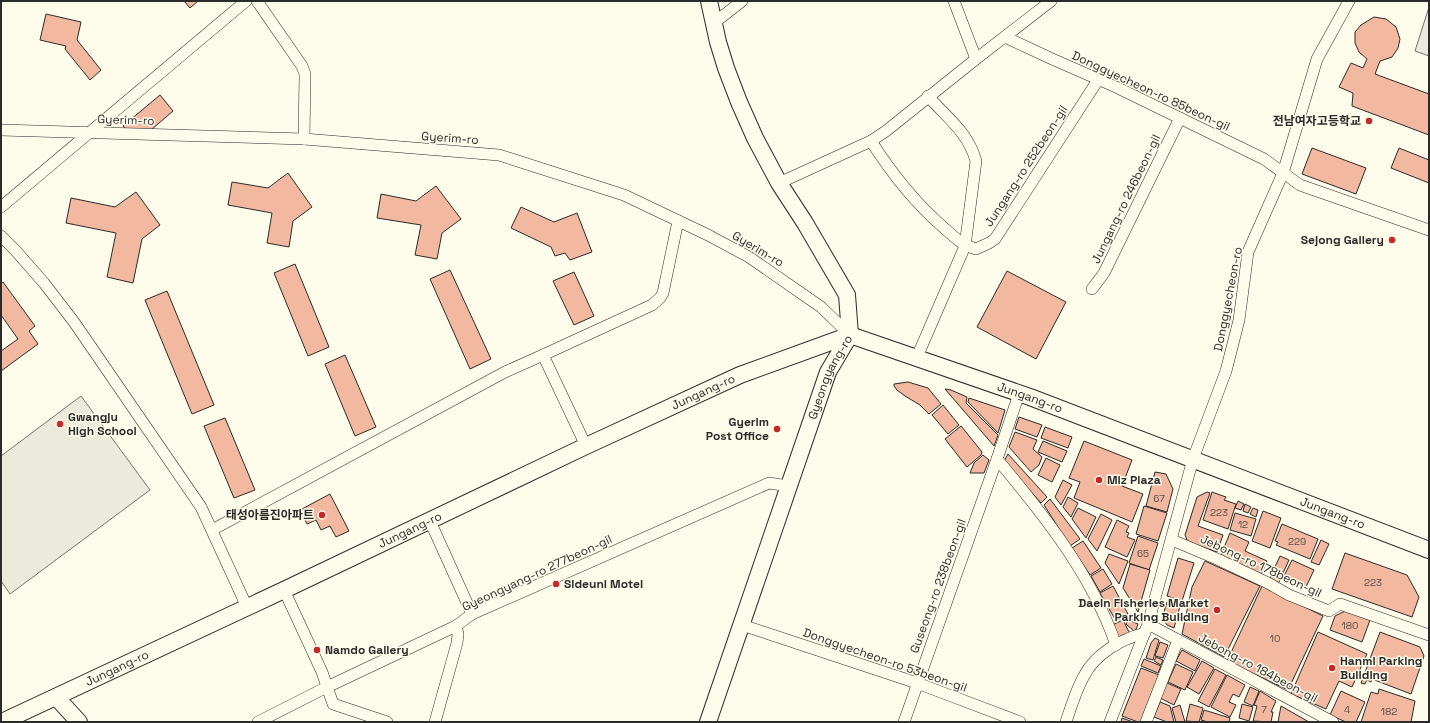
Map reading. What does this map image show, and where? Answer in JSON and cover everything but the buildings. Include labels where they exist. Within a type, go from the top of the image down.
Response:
[{"type":"main road","name":"Gyeongyang-ro","points":[[708,722],[828,372],[850,335],[847,295],[779,182],[755,138],[726,68],[718,42],[709,1]]},
{"type":"main road","name":"Jungang-ro","points":[[2,722],[586,446],[740,375],[850,335],[917,357],[1019,394],[1429,550]]},
{"type":"main road","points":[[56,697],[79,722]]},
{"type":"street","points":[[1,208],[246,1]]},
{"type":"street","points":[[257,1],[302,66],[304,74],[304,139]]},
{"type":"street","points":[[714,23],[742,1]]},
{"type":"street","points":[[954,1],[976,58]]},
{"type":"street","points":[[779,182],[871,141],[886,131],[976,58],[1051,1]]},
{"type":"street","name":"Donggyecheon-ro","points":[[1110,722],[1147,628],[1193,460],[1226,371],[1239,320],[1248,252],[1283,173],[1317,59],[1345,4]]},
{"type":"street","name":"Donggyecheon-ro 85beon-gil","points":[[1005,37],[1116,87],[1264,159],[1300,185],[1429,230]]},
{"type":"street","name":"Jungang-ro 252beon-gil","points":[[965,246],[976,250],[994,239],[1098,80]]},
{"type":"street","points":[[917,357],[965,246],[976,161],[972,149],[958,127],[928,96]]},
{"type":"street","name":"Jungang-ro 246beon-gil","points":[[1092,289],[1104,273],[1180,118]]},
{"type":"street","name":"Gyerim-ro","points":[[1,130],[304,139],[499,155],[624,195],[708,235],[749,257],[821,306],[850,335]]},
{"type":"street","points":[[871,141],[903,188],[924,211],[965,246]]},
{"type":"street","points":[[212,530],[485,383],[657,302],[663,293],[678,221]]},
{"type":"street","points":[[1,236],[44,283],[74,322],[202,507],[247,607]]},
{"type":"street","points":[[543,355],[586,446]]},
{"type":"street","name":"Guseong-ro 238beon-gil","points":[[904,722],[1019,394]]},
{"type":"street","points":[[997,459],[1036,505],[1087,582],[1108,624],[1116,645]]},
{"type":"street","name":"Gyeongyang-ro 277beon-gil","points":[[258,722],[327,687],[456,626],[472,614],[769,483],[788,486]]},
{"type":"street","points":[[430,521],[472,614]]},
{"type":"street","name":"Jebong-ro 178beon-gil","points":[[1172,540],[1217,558],[1268,582],[1289,595],[1329,611],[1340,604],[1429,635]]},
{"type":"street","points":[[284,590],[322,672],[334,704],[387,722]]},
{"type":"street","name":"Donggyecheon-ro 53beon-gil","points":[[742,625],[917,683],[1020,722]]},
{"type":"street","points":[[436,722],[457,643],[458,634],[456,626]]},
{"type":"street","points":[[1066,722],[1084,675],[1093,662],[1108,649],[1147,628]]},
{"type":"street","name":"Jebong-ro 184beon-gil","points":[[1147,628],[1178,640],[1327,721]]},
{"type":"street","points":[[1146,722],[1178,640]]},
{"type":"shaded area","points":[[1429,7],[1429,56],[1415,51]]},
{"type":"shaded area","points":[[81,396],[150,490],[10,594],[1,581],[1,456]]},
{"type":"place","name":"전남여자고등학교","points":[[1369,121]]},
{"type":"place","name":"Sejong Gallery","points":[[1392,240]]},
{"type":"place","name":"Gwangju High School","points":[[60,424]]},
{"type":"place","name":"Gyerim Post Office","points":[[777,429]]},
{"type":"place","name":"Miz Plaza","points":[[1099,480]]},
{"type":"place","name":"태성아름진아파트","points":[[322,515]]},
{"type":"place","name":"Sideuni Motel","points":[[556,584]]},
{"type":"place","name":"Daein Fisheries Market Parking Building","points":[[1217,610]]},
{"type":"place","name":"Namdo Gallery","points":[[317,650]]},
{"type":"place","name":"Hanmi Parking Building","points":[[1332,668]]}]
